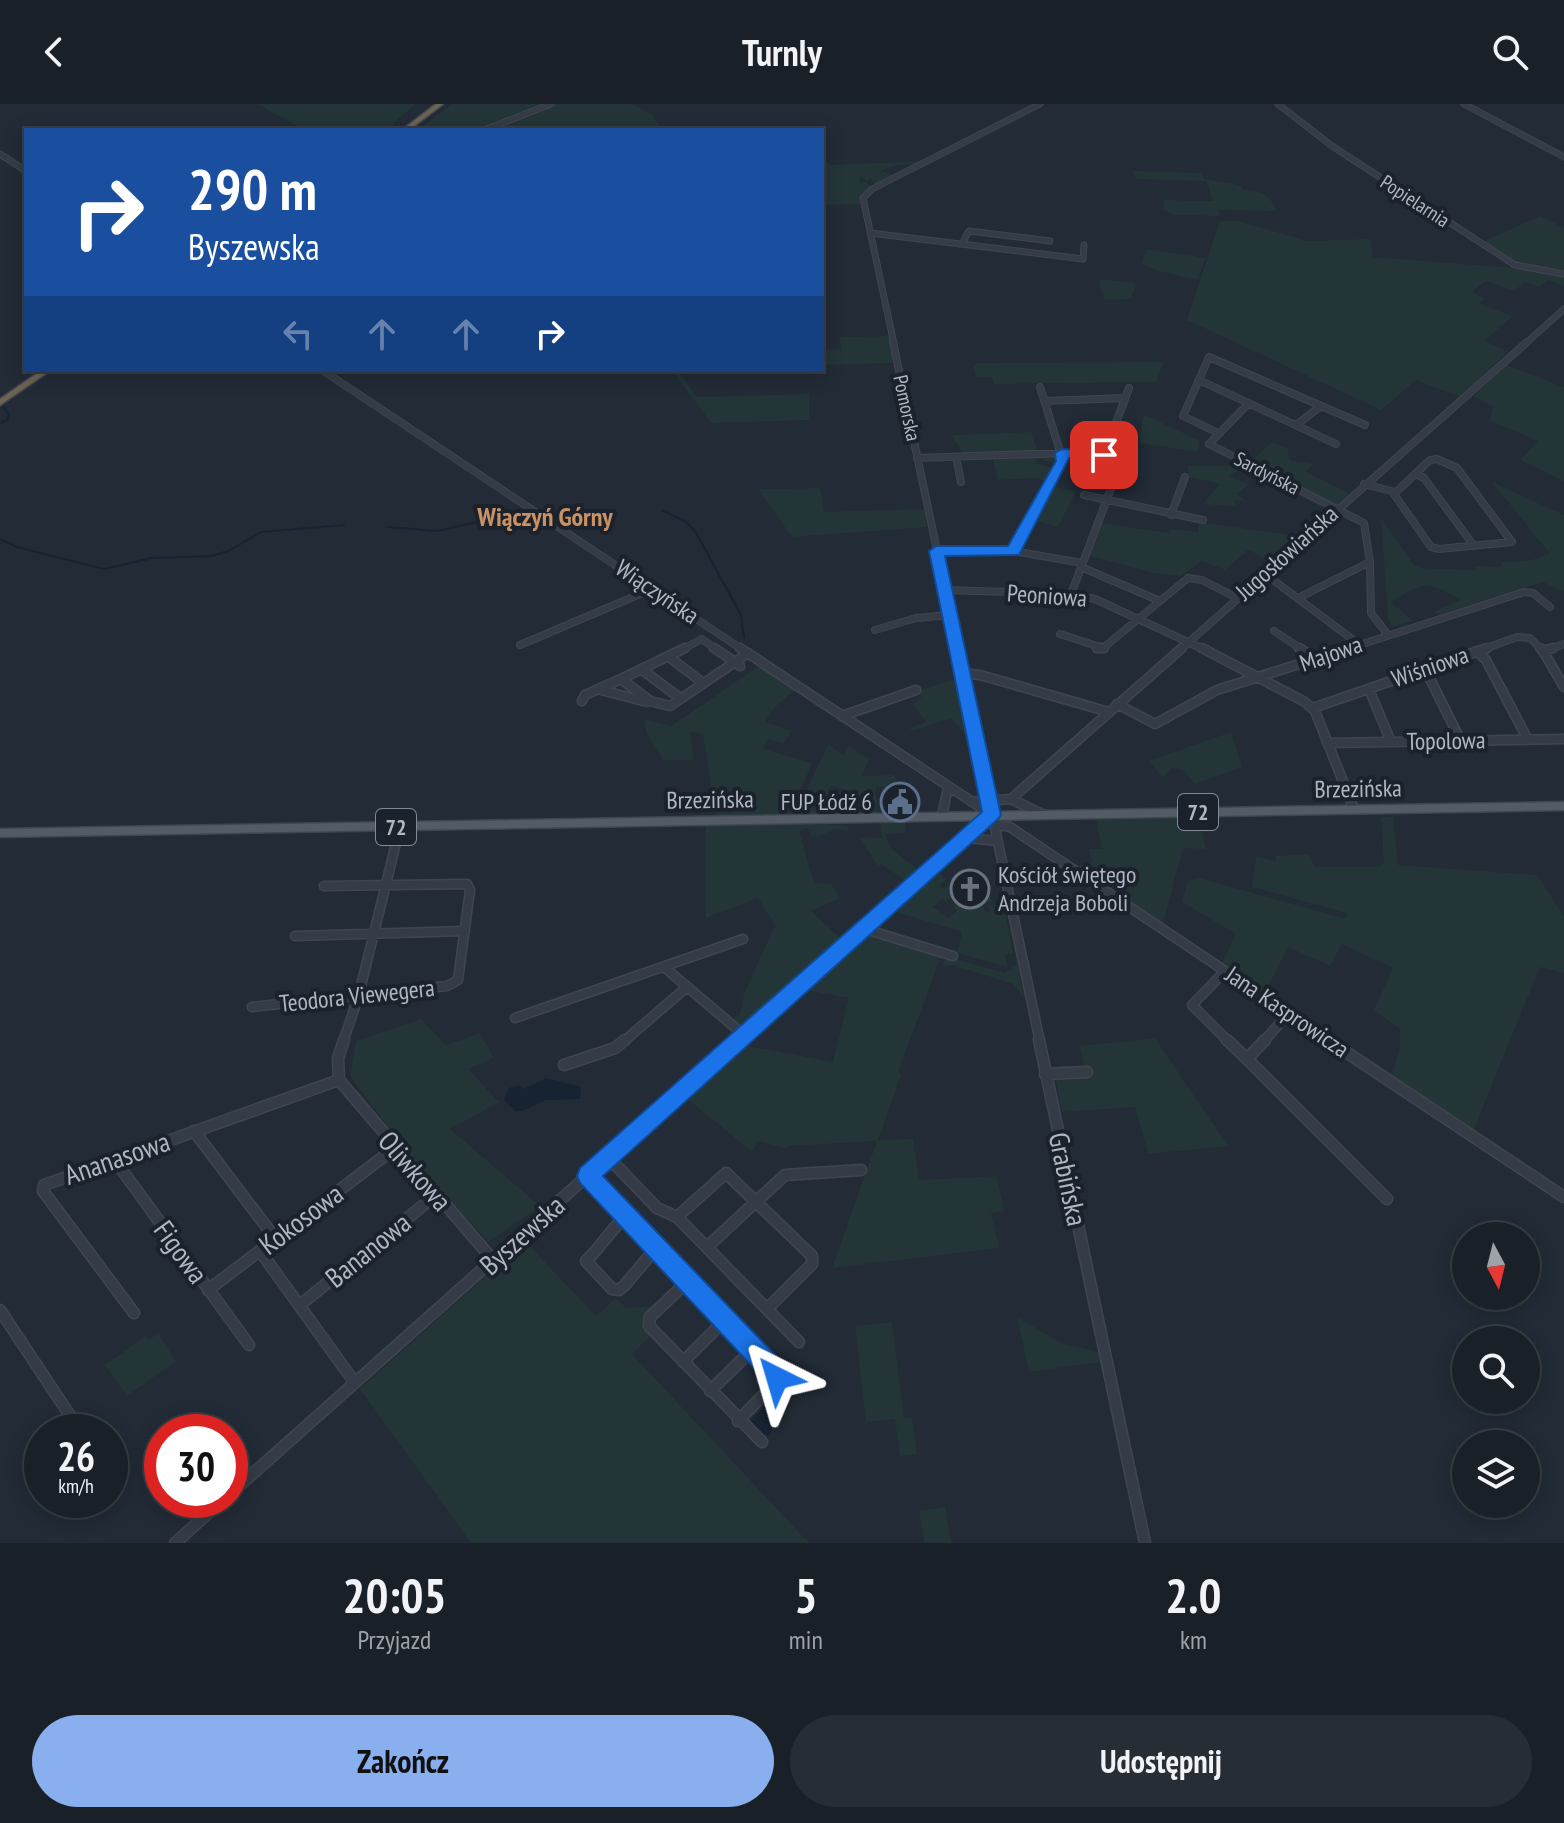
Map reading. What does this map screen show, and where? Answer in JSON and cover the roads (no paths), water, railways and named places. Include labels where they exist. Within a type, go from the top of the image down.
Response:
[{"type":"highway","points":[[416,126],[440,104]]},
{"type":"highway","points":[[416,126],[449,104]]},
{"type":"highway","points":[[0,394],[32,372]]},
{"type":"highway","points":[[0,403],[44,372]]},
{"type":"main road","name":"Brzezińska","points":[[0,833],[942,816],[993,819],[1012,814],[1564,806]]},
{"type":"street","points":[[489,128],[551,104]]},
{"type":"street","name":"Pomorska","points":[[993,819],[863,198],[867,192],[1040,104]]},
{"type":"street","name":"Popielarnia","points":[[1278,104],[1332,146],[1515,265],[1564,274]]},
{"type":"street","points":[[1464,104],[1564,157]]},
{"type":"street","points":[[0,154],[24,170]]},
{"type":"street","points":[[962,244],[969,231],[1050,241]]},
{"type":"street","points":[[870,233],[1083,259],[1084,245]]},
{"type":"street","points":[[1029,252],[1032,238]]},
{"type":"street","name":"Jugosłowiańska","points":[[1011,799],[1338,509],[1406,444],[1564,309]]},
{"type":"street","name":"Sardyńska","points":[[1218,433],[1183,416],[1206,358],[1213,358],[1365,425]]},
{"type":"street","name":"Wiączyńska","points":[[325,372],[972,802],[993,819]]},
{"type":"street","points":[[1199,380],[1336,444]]},
{"type":"street","points":[[1013,551],[1063,461],[1040,387]]},
{"type":"street","points":[[1104,455],[1129,388]]},
{"type":"street","points":[[1045,401],[1125,398]]},
{"type":"street","name":"Sardyńska","points":[[1249,403],[1210,444],[1241,459],[1248,466],[1338,509]]},
{"type":"street","points":[[1296,425],[1321,406]]},
{"type":"street","points":[[917,458],[1062,453],[1123,457],[1071,594]]},
{"type":"street","points":[[956,457],[961,482]]},
{"type":"street","points":[[1364,484],[1394,494],[1431,547],[1513,541],[1456,468],[1432,459],[1394,494]]},
{"type":"street","points":[[1415,474],[1424,479],[1474,546]]},
{"type":"street","points":[[1171,515],[1185,477]]},
{"type":"street","points":[[1084,495],[1203,520]]},
{"type":"street","points":[[1338,509],[1366,525],[1371,613],[1388,635]]},
{"type":"street","points":[[936,551],[1013,551],[1081,565],[1160,601]]},
{"type":"street","points":[[1298,598],[1370,562]]},
{"type":"street","points":[[1265,574],[1360,645]]},
{"type":"street","points":[[1060,634],[1101,648],[1192,577],[1237,598]]},
{"type":"street","points":[[520,645],[652,589]]},
{"type":"street","name":"Peoniowa","points":[[944,590],[1071,594],[1100,600],[1188,641],[1313,708]]},
{"type":"street","name":"Majowa","points":[[1117,704],[1155,724],[1217,690],[1524,592],[1533,593],[1550,607]]},
{"type":"street","points":[[875,630],[916,618],[950,615]]},
{"type":"street","points":[[1274,631],[1317,659]]},
{"type":"street","name":"Wiśniowa","points":[[1313,708],[1520,637],[1530,638],[1543,651]]},
{"type":"street","points":[[582,701],[585,695],[702,639],[737,664]]},
{"type":"street","points":[[1564,644],[1543,651],[1564,687]]},
{"type":"street","points":[[1477,651],[1486,660],[1528,740]]},
{"type":"street","points":[[601,690],[666,707],[737,664],[748,653]]},
{"type":"street","points":[[669,657],[703,683]]},
{"type":"street","points":[[641,669],[680,698]]},
{"type":"street","points":[[1425,669],[1461,741]]},
{"type":"street","points":[[962,673],[980,675],[1109,712]]},
{"type":"street","points":[[621,679],[652,703]]},
{"type":"street","points":[[1369,689],[1391,742]]},
{"type":"street","points":[[842,716],[916,690]]},
{"type":"street","points":[[1313,708],[1354,809]]},
{"type":"street","name":"Topolowa","points":[[1327,743],[1564,739]]},
{"type":"street","points":[[942,816],[948,787]]},
{"type":"street","points":[[972,802],[1011,799],[1042,814]]},
{"type":"street","points":[[993,819],[1010,827],[1012,814]]},
{"type":"street","name":"Byszewska","points":[[248,1478],[967,838],[993,819]]},
{"type":"street","name":"Grabińska","points":[[993,819],[1145,1543]]},
{"type":"street","points":[[339,1080],[338,1058],[358,998],[400,827]]},
{"type":"street","name":"Jana Kasprowicza","points":[[1010,827],[1564,1197]]},
{"type":"street","points":[[967,838],[997,841]]},
{"type":"street","points":[[324,886],[385,884]]},
{"type":"street","name":"Teodora Viewegera","points":[[252,1007],[358,998],[453,984],[459,977],[470,890],[467,884],[385,884]]},
{"type":"street","points":[[865,929],[953,956]]},
{"type":"street","points":[[295,936],[465,931]]},
{"type":"street","points":[[515,1018],[743,939]]},
{"type":"street","points":[[664,967],[745,1036]]},
{"type":"street","points":[[1225,971],[1192,1005],[1387,1199]]},
{"type":"street","points":[[564,1065],[615,1048],[687,987]]},
{"type":"street","points":[[1247,1059],[1288,1014]]},
{"type":"street","points":[[1045,1074],[1087,1072]]},
{"type":"street","name":"Ananasowa","points":[[134,1313],[43,1191],[49,1181],[339,1080]]},
{"type":"street","name":"Oliwkowa","points":[[339,1080],[493,1260]]},
{"type":"street","points":[[194,1131],[275,1238]]},
{"type":"street","name":"Kokosowa","points":[[208,1290],[395,1148]]},
{"type":"street","points":[[608,1157],[657,1208],[677,1217],[799,1342]]},
{"type":"street","name":"Figowa","points":[[114,1159],[249,1345]]},
{"type":"street","points":[[707,1247],[785,1175],[861,1170]]},
{"type":"street","points":[[677,1217],[726,1173],[813,1260],[767,1309]]},
{"type":"street","points":[[588,1176],[775,1372],[777,1378],[738,1421]]},
{"type":"street","name":"Bananowa","points":[[300,1305],[436,1195]]},
{"type":"street","points":[[626,1216],[607,1233],[602,1247],[586,1261],[612,1289],[622,1288],[634,1277],[639,1264],[656,1248]]},
{"type":"street","points":[[260,1251],[355,1383]]},
{"type":"street","points":[[688,1281],[650,1317],[648,1323],[738,1421],[762,1442]]},
{"type":"street","points":[[0,1310],[69,1414]]},
{"type":"street","points":[[683,1362],[725,1320]]},
{"type":"street","points":[[710,1391],[753,1349]]},
{"type":"street","points":[[175,1543],[203,1518]]},
{"type":"water","points":[[546,1078],[581,1087],[580,1099],[545,1100],[523,1111],[515,1111],[504,1100],[509,1088],[518,1085],[524,1089]]},
{"type":"water","points":[[788,1360],[793,1365],[793,1372],[769,1436],[762,1433],[757,1435],[750,1421],[776,1392],[778,1370]]},
{"type":"waterway","points":[[0,424],[7,420],[9,414],[3,407]]},
{"type":"waterway","points":[[662,510],[686,522],[695,531],[741,615],[744,638]]},
{"type":"waterway","points":[[389,527],[437,531],[486,520],[496,522]]},
{"type":"waterway","points":[[0,539],[17,547],[104,569],[152,558],[212,556],[228,551],[261,532],[344,525]]},
{"type":"place","name":"FUP Łódź 6","points":[[900,802]]},
{"type":"place","name":"Kościół świętego Andrzeja Boboli","points":[[970,889]]},
{"type":"district","name":"Wiączyń Górny","points":[[545,517]]}]
